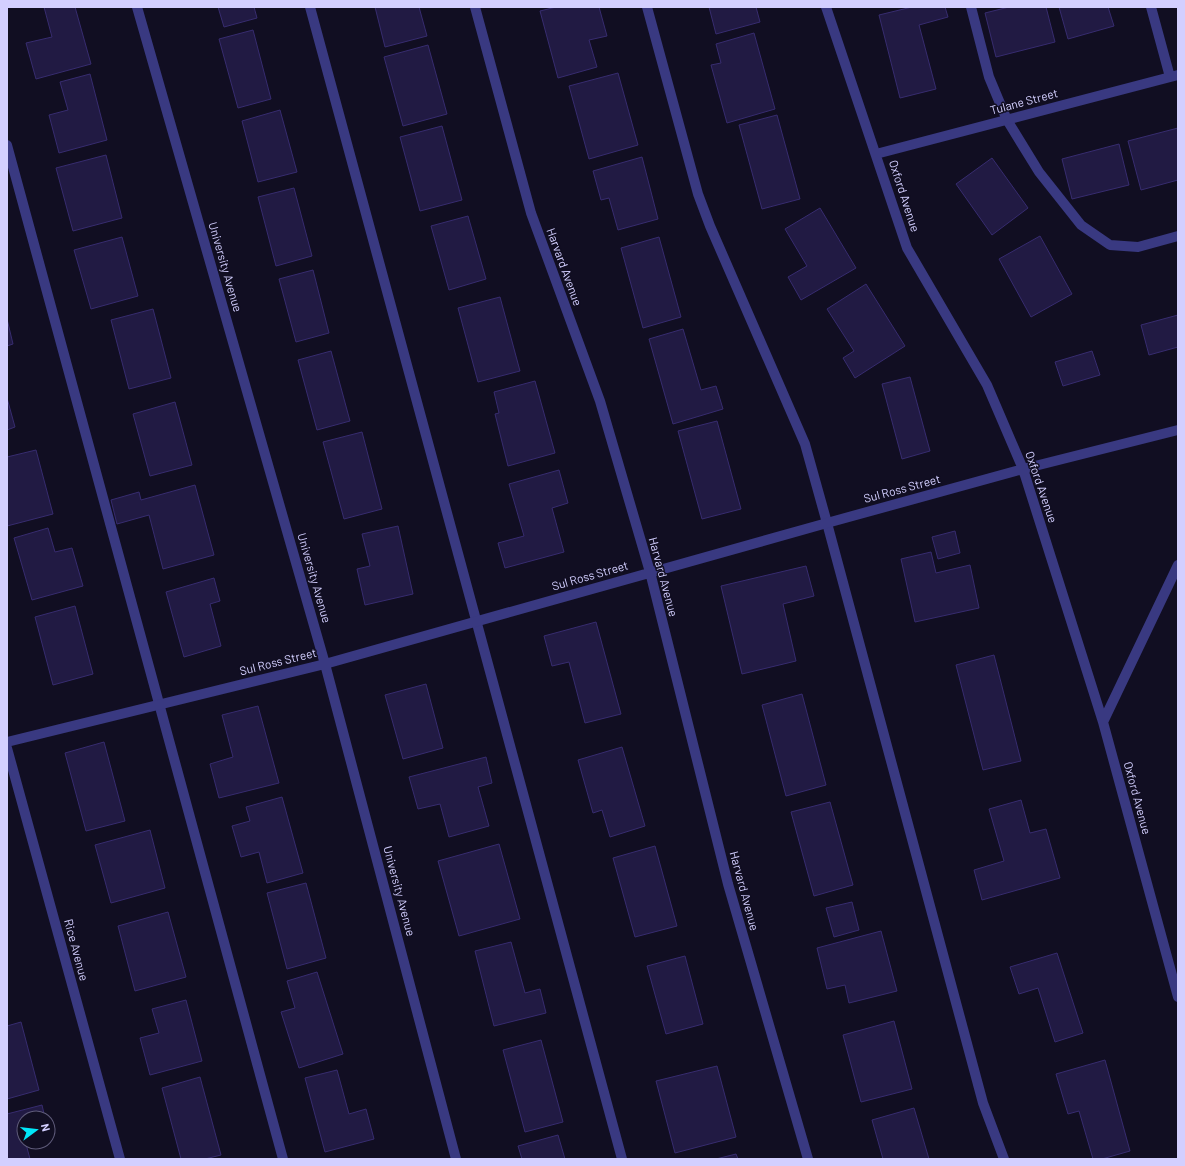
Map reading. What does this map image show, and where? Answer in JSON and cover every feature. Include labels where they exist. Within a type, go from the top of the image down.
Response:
[{"type":"street","name":"University Avenue","points":[[137,7],[325,664],[456,1159]]},
{"type":"street","points":[[310,7],[622,1159]]},
{"type":"street","name":"Harvard Avenue","points":[[475,7],[531,213],[600,401],[650,572],[728,884],[808,1159]]},
{"type":"street","points":[[647,7],[698,194],[734,283],[805,444],[828,523],[983,1103],[1004,1159]]},
{"type":"street","name":"Oxford Avenue","points":[[826,7],[907,248],[987,385],[1023,469],[1103,722],[1178,997]]},
{"type":"street","points":[[971,7],[989,77],[1007,120],[1039,172],[1082,225],[1110,245],[1138,247],[1178,236]]},
{"type":"street","points":[[1151,7],[1174,76]]},
{"type":"street","name":"Tulane Street","points":[[876,154],[1174,76]]},
{"type":"street","points":[[7,144],[283,1159]]},
{"type":"street","name":"Sul Ross Street","points":[[7,742],[325,664],[1023,469],[1178,430]]},
{"type":"street","points":[[1103,722],[1178,565]]},
{"type":"street","name":"Rice Avenue","points":[[7,748],[120,1159]]},
{"type":"building","points":[[44,7],[75,7],[91,64],[36,79],[26,43],[52,37]]},
{"type":"building","points":[[218,7],[254,7],[257,18],[224,27]]},
{"type":"building","points":[[375,7],[419,7],[427,36],[385,47]]},
{"type":"building","points":[[556,7],[599,7],[607,36],[589,40],[597,67],[558,78],[540,11]]},
{"type":"building","points":[[709,7],[756,7],[760,22],[716,34]]},
{"type":"building","points":[[912,7],[945,7],[948,17],[919,25],[936,89],[900,98],[879,15]]},
{"type":"building","points":[[1009,7],[1046,7],[1055,42],[996,57],[985,13]]},
{"type":"building","points":[[1059,7],[1108,7],[1114,26],[1068,39]]},
{"type":"building","points":[[253,30],[271,99],[238,108],[219,39]]},
{"type":"building","points":[[754,33],[775,109],[727,123],[711,65],[721,63],[716,44]]},
{"type":"building","points":[[428,45],[447,114],[403,126],[384,57]]},
{"type":"building","points":[[618,73],[638,145],[589,159],[569,86]]},
{"type":"building","points":[[90,74],[107,140],[59,153],[49,115],[68,110],[60,82]]},
{"type":"building","points":[[280,110],[297,172],[258,182],[242,121]]},
{"type":"building","points":[[777,115],[800,199],[762,209],[739,125]]},
{"type":"building","points":[[442,126],[462,200],[420,211],[400,137]]},
{"type":"building","points":[[1178,128],[1178,180],[1141,190],[1128,141]]},
{"type":"building","points":[[1119,144],[1129,185],[1072,199],[1062,159]]},
{"type":"building","points":[[106,155],[122,218],[73,231],[56,168]]},
{"type":"building","points":[[642,157],[658,219],[618,230],[609,198],[601,200],[593,171]]},
{"type":"building","points":[[992,158],[1028,208],[992,235],[956,184]]},
{"type":"building","points":[[294,188],[312,256],[276,266],[258,197]]},
{"type":"building","points":[[820,208],[856,268],[801,300],[788,277],[807,266],[785,229]]},
{"type":"building","points":[[468,216],[486,279],[449,290],[431,226]]},
{"type":"building","points":[[1040,236],[1072,294],[1031,317],[999,259]]},
{"type":"building","points":[[122,237],[138,296],[91,309],[74,250]]},
{"type":"building","points":[[659,237],[681,317],[643,328],[621,248]]},
{"type":"building","points":[[313,270],[329,333],[296,342],[279,279]]},
{"type":"building","points":[[866,284],[905,346],[855,378],[843,358],[854,351],[827,309]]},
{"type":"building","points":[[500,297],[520,371],[478,382],[458,308]]},
{"type":"building","points":[[153,309],[171,378],[129,389],[111,320]]},
{"type":"building","points":[[1178,315],[1178,347],[1149,355],[1141,325]]},
{"type":"building","points":[[7,319],[13,344],[7,346]]},
{"type":"building","points":[[683,329],[701,390],[716,386],[723,409],[673,424],[649,339]]},
{"type":"building","points":[[331,351],[350,421],[317,430],[298,360]]},
{"type":"building","points":[[1092,351],[1100,375],[1063,386],[1055,362]]},
{"type":"building","points":[[910,377],[930,451],[902,459],[882,384]]},
{"type":"building","points":[[535,381],[555,453],[508,466],[495,414],[499,413],[494,392]]},
{"type":"building","points":[[7,398],[15,427],[7,430]]},
{"type":"building","points":[[175,402],[192,465],[150,476],[133,414]]},
{"type":"building","points":[[717,421],[741,509],[702,519],[678,431]]},
{"type":"building","points":[[362,432],[382,509],[344,519],[323,442]]},
{"type":"building","points":[[36,450],[53,514],[7,526],[7,457]]},
{"type":"building","points":[[559,470],[568,503],[552,508],[564,552],[505,568],[498,543],[524,536],[509,484]]},
{"type":"building","points":[[195,485],[214,555],[163,569],[149,515],[117,524],[111,500],[139,492],[141,500]]},
{"type":"building","points":[[398,526],[413,594],[365,605],[357,569],[370,566],[362,534]]},
{"type":"building","points":[[48,528],[55,552],[72,548],[83,586],[32,600],[14,538]]},
{"type":"building","points":[[955,531],[960,553],[938,559],[932,537]]},
{"type":"building","points":[[931,552],[936,573],[970,565],[979,608],[915,622],[901,559]]},
{"type":"building","points":[[806,566],[814,596],[783,604],[796,661],[742,674],[721,586]]},
{"type":"building","points":[[214,578],[220,601],[210,604],[221,646],[184,657],[166,592]]},
{"type":"building","points":[[75,606],[93,674],[53,685],[35,617]]},
{"type":"building","points":[[596,622],[621,714],[585,723],[569,662],[552,666],[544,636]]},
{"type":"building","points":[[994,655],[1021,761],[983,770],[956,665]]},
{"type":"building","points":[[426,684],[443,748],[403,759],[385,695]]},
{"type":"building","points":[[802,694],[826,785],[786,796],[762,705]]},
{"type":"building","points":[[258,706],[279,783],[219,798],[210,764],[233,757],[222,715]]},
{"type":"building","points":[[104,742],[125,821],[86,831],[65,753]]},
{"type":"building","points":[[622,747],[645,826],[610,837],[602,810],[593,813],[578,760]]},
{"type":"building","points":[[486,757],[492,783],[478,787],[489,826],[449,837],[440,804],[418,809],[409,777]]},
{"type":"building","points":[[282,797],[303,873],[267,883],[259,852],[241,857],[232,826],[250,821],[246,807]]},
{"type":"building","points":[[1021,800],[1030,833],[1046,829],[1060,878],[982,900],[974,870],[1004,861],[989,809]]},
{"type":"building","points":[[830,802],[853,885],[814,896],[791,812]]},
{"type":"building","points":[[150,830],[165,888],[111,903],[95,845]]},
{"type":"building","points":[[499,844],[520,919],[459,936],[438,861]]},
{"type":"building","points":[[655,846],[677,926],[635,937],[613,858]]},
{"type":"building","points":[[306,883],[326,958],[287,969],[267,893]]},
{"type":"building","points":[[852,902],[859,930],[834,937],[826,908]]},
{"type":"building","points":[[168,912],[186,977],[135,991],[118,926]]},
{"type":"building","points":[[881,931],[897,991],[849,1003],[845,985],[827,989],[817,948]]},
{"type":"building","points":[[511,942],[525,993],[540,989],[546,1013],[494,1026],[475,951]]},
{"type":"building","points":[[1057,953],[1083,1033],[1055,1042],[1038,988],[1019,994],[1010,967]]},
{"type":"building","points":[[685,956],[703,1024],[666,1034],[647,966]]},
{"type":"building","points":[[317,972],[343,1054],[299,1068],[281,1012],[295,1008],[287,981]]},
{"type":"building","points":[[186,1000],[202,1061],[150,1075],[140,1038],[159,1033],[152,1009]]},
{"type":"building","points":[[894,1021],[912,1089],[861,1102],[843,1035]]},
{"type":"building","points":[[21,1022],[39,1090],[7,1099],[7,1026]]},
{"type":"building","points":[[541,1040],[563,1122],[525,1132],[503,1050]]},
{"type":"building","points":[[1105,1060],[1130,1151],[1102,1159],[1093,1159],[1079,1111],[1068,1114],[1056,1074]]},
{"type":"building","points":[[717,1066],[736,1137],[675,1153],[656,1081]]},
{"type":"building","points":[[337,1070],[349,1114],[366,1109],[374,1139],[325,1152],[305,1078]]},
{"type":"building","points":[[200,1077],[221,1155],[205,1159],[181,1159],[162,1088]]},
{"type":"building","points":[[42,1105],[43,1110],[23,1110]]},
{"type":"building","points":[[914,1108],[929,1159],[883,1159],[872,1120]]},
{"type":"building","points":[[16,1112],[16,1150],[28,1150],[30,1159],[7,1159],[7,1114]]},
{"type":"building","points":[[558,1135],[565,1159],[522,1159],[518,1146]]},
{"type":"building","points":[[736,1154],[738,1159],[716,1159]]}]
